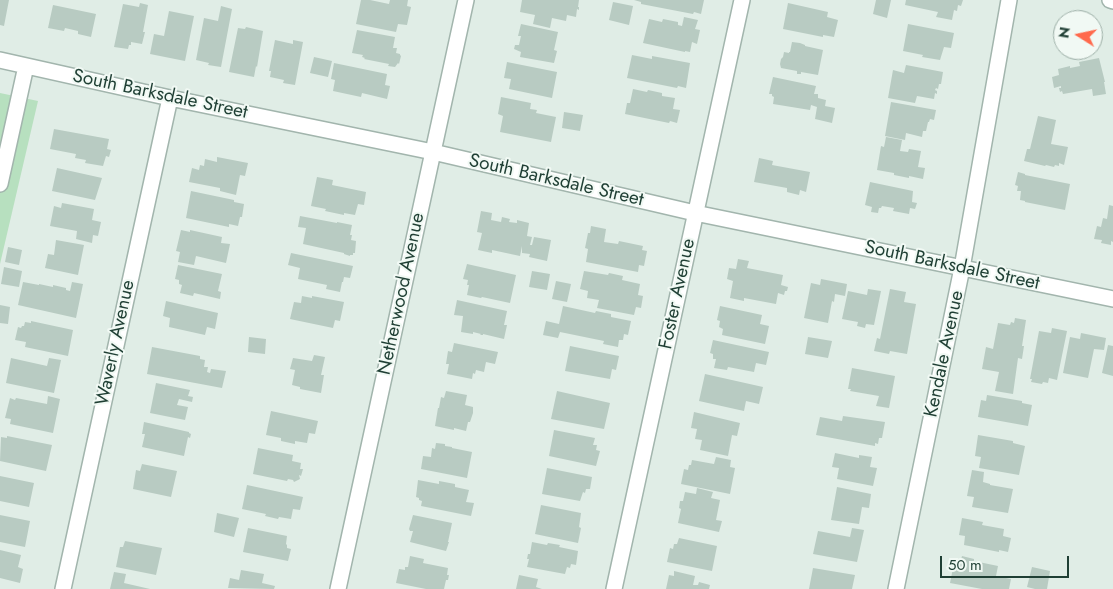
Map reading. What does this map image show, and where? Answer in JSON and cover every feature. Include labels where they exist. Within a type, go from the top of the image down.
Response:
[{"type":"street","name":"Netherwood Avenue","points":[[338,589],[466,0]]},
{"type":"street","name":"Foster Avenue","points":[[614,589],[742,0]]},
{"type":"street","name":"Kendale Avenue","points":[[896,589],[962,268],[1009,0]]},
{"type":"street","name":"South Barksdale Street","points":[[0,60],[170,98],[432,152],[695,213],[1113,299]]},
{"type":"street","points":[[0,184],[26,66]]},
{"type":"street","name":"Waverly Avenue","points":[[62,589],[170,98]]},
{"type":"green space","points":[[0,93],[38,101],[0,264]]},
{"type":"building","points":[[0,0],[9,0],[4,26],[0,25]]},
{"type":"building","points":[[361,0],[389,4],[390,0],[408,0],[407,6],[411,7],[407,25],[398,24],[396,32],[356,24]]},
{"type":"building","points":[[522,0],[579,0],[579,10],[577,9],[576,17],[567,15],[566,21],[552,18],[550,28],[533,24],[535,15],[520,12]]},
{"type":"building","points":[[634,0],[704,0],[701,14],[694,12],[693,14],[641,4],[641,2]]},
{"type":"building","points":[[876,0],[891,0],[887,18],[873,14]]},
{"type":"building","points":[[906,0],[963,0],[961,6],[958,5],[957,11],[954,10],[952,20],[936,17],[938,12],[905,5]]},
{"type":"building","points":[[613,2],[633,6],[629,25],[609,20]]},
{"type":"building","points":[[140,3],[148,5],[142,44],[131,42],[128,49],[114,47],[123,4],[139,7]]},
{"type":"building","points":[[788,3],[828,12],[827,17],[838,20],[834,37],[823,35],[823,37],[783,29]]},
{"type":"building","points":[[53,5],[96,14],[91,37],[65,28],[64,31],[48,28]]},
{"type":"building","points":[[221,6],[232,9],[221,67],[208,65],[209,63],[196,60],[204,18],[218,21]]},
{"type":"building","points":[[169,11],[194,16],[185,61],[150,54],[154,34],[164,36]]},
{"type":"building","points":[[684,17],[698,20],[695,29],[700,30],[697,44],[692,42],[690,52],[643,43],[649,19],[662,22],[663,19],[678,22],[678,25],[682,26]]},
{"type":"building","points":[[521,24],[558,32],[554,50],[557,51],[554,63],[520,57],[521,52],[514,49],[515,45],[519,45],[521,36],[518,36]]},
{"type":"building","points":[[908,24],[954,33],[951,48],[944,47],[940,60],[903,51]]},
{"type":"building","points":[[246,27],[263,31],[254,77],[229,72],[238,28],[245,29]]},
{"type":"building","points":[[357,30],[395,37],[393,48],[397,48],[396,53],[401,56],[399,64],[395,67],[388,66],[389,64],[364,59],[363,55],[352,53]]},
{"type":"building","points":[[275,40],[293,44],[293,40],[303,42],[295,85],[283,83],[284,80],[270,77],[271,71],[269,71]]},
{"type":"building","points":[[792,42],[823,50],[818,75],[801,72],[801,74],[797,74],[797,71],[781,68],[781,59],[784,52],[790,52]]},
{"type":"building","points":[[632,55],[652,59],[652,56],[690,63],[686,88],[678,86],[677,88],[627,78]]},
{"type":"building","points":[[314,57],[332,61],[328,77],[310,73]]},
{"type":"building","points":[[1100,60],[1106,94],[1093,96],[1092,89],[1063,94],[1059,88],[1061,86],[1054,88],[1052,77],[1059,75],[1058,69],[1080,66],[1079,62]]},
{"type":"building","points":[[507,62],[557,72],[552,98],[509,89],[511,79],[504,78]]},
{"type":"building","points":[[334,63],[387,74],[385,85],[390,86],[387,99],[362,93],[361,97],[333,91],[335,80],[331,79]]},
{"type":"building","points":[[906,65],[943,72],[941,84],[935,90],[937,94],[935,93],[934,99],[917,96],[915,103],[888,98],[893,70],[904,73]]},
{"type":"building","points":[[773,77],[816,86],[814,94],[818,94],[818,98],[826,100],[825,106],[835,108],[832,123],[815,119],[817,107],[811,105],[810,110],[773,104],[774,97],[772,94],[769,94]]},
{"type":"building","points":[[633,89],[662,93],[662,96],[675,98],[673,109],[680,110],[677,123],[625,114]]},
{"type":"building","points":[[501,97],[531,103],[530,109],[537,110],[536,113],[556,117],[551,142],[500,132],[503,116],[498,114]]},
{"type":"building","points":[[891,102],[936,110],[934,120],[930,119],[926,131],[923,131],[922,137],[906,133],[905,140],[885,136]]},
{"type":"building","points":[[564,112],[583,115],[580,131],[562,128]]},
{"type":"building","points":[[1038,116],[1056,120],[1051,144],[1068,147],[1064,165],[1059,163],[1059,166],[1055,165],[1054,167],[1024,161],[1027,149],[1030,149]]},
{"type":"building","points":[[54,129],[109,139],[107,149],[111,150],[109,157],[106,156],[103,166],[85,163],[86,160],[75,158],[76,154],[50,149]]},
{"type":"building","points":[[886,137],[902,140],[900,151],[908,152],[909,149],[921,151],[918,167],[925,168],[923,179],[909,176],[909,178],[877,170],[881,146],[884,147]]},
{"type":"building","points":[[217,157],[248,163],[245,176],[240,175],[236,195],[220,191],[220,188],[189,182],[192,168],[199,170],[200,165],[204,166],[205,159],[217,162]]},
{"type":"building","points":[[759,158],[773,161],[772,165],[810,172],[806,192],[800,190],[799,195],[787,192],[787,188],[754,182]]},
{"type":"building","points":[[57,168],[102,178],[95,200],[52,191]]},
{"type":"building","points":[[1018,172],[1070,184],[1065,210],[1020,200],[1021,191],[1017,191],[1018,186],[1015,185]]},
{"type":"building","points":[[317,177],[333,180],[332,185],[366,192],[364,205],[358,204],[355,215],[344,213],[344,215],[311,206]]},
{"type":"building","points":[[870,182],[913,191],[912,202],[917,203],[915,209],[910,208],[909,214],[893,211],[894,208],[882,206],[879,208],[878,213],[871,212],[872,207],[865,205]]},
{"type":"building","points":[[191,191],[234,200],[234,202],[244,204],[238,226],[229,224],[229,227],[186,218]]},
{"type":"building","points":[[62,203],[94,209],[92,220],[101,222],[98,236],[93,235],[92,243],[76,239],[77,231],[50,226],[54,206],[61,208]]},
{"type":"building","points":[[1109,205],[1113,206],[1113,242],[1111,241],[1111,245],[1101,243],[1102,240],[1094,239],[1097,226],[1101,227],[1103,218],[1107,219]]},
{"type":"building","points":[[481,211],[492,213],[491,220],[501,222],[502,217],[510,219],[509,222],[517,223],[517,220],[529,223],[527,236],[532,237],[530,245],[532,245],[534,237],[551,240],[547,261],[529,257],[530,254],[522,253],[522,246],[520,256],[492,250],[492,253],[478,250],[482,233],[477,232]]},
{"type":"building","points":[[300,216],[352,225],[350,235],[352,235],[351,240],[356,241],[355,253],[350,256],[303,244],[306,228],[298,227]]},
{"type":"building","points":[[591,226],[606,229],[604,242],[618,244],[619,241],[643,246],[642,250],[647,251],[644,266],[639,265],[638,272],[586,262],[588,249],[585,248]]},
{"type":"building","points":[[181,230],[190,232],[190,230],[222,237],[221,243],[230,244],[226,263],[196,256],[194,265],[178,262],[180,252],[176,251]]},
{"type":"building","points":[[56,240],[84,245],[78,275],[45,268],[48,254],[54,255]]},
{"type":"building","points":[[8,247],[22,250],[19,265],[5,262]]},
{"type":"building","points":[[291,253],[353,266],[350,278],[344,277],[340,292],[326,289],[327,285],[298,279],[300,268],[288,265]]},
{"type":"building","points":[[738,259],[749,261],[747,268],[783,275],[781,285],[788,287],[784,295],[778,293],[776,304],[744,298],[744,301],[730,298],[733,281],[727,279],[729,268],[736,269]]},
{"type":"building","points":[[467,264],[516,275],[510,303],[467,295],[468,280],[463,279]]},
{"type":"building","points":[[178,265],[222,274],[218,291],[221,292],[220,299],[194,293],[193,296],[180,293],[182,285],[179,284],[179,280],[175,279]]},
{"type":"building","points":[[4,267],[22,271],[19,287],[1,284]]},
{"type":"building","points":[[532,271],[550,274],[547,290],[529,287]]},
{"type":"building","points":[[584,271],[623,276],[622,280],[640,284],[638,295],[643,296],[641,308],[636,307],[634,315],[597,308],[599,300],[587,298],[588,291],[580,289]]},
{"type":"building","points":[[821,279],[847,284],[845,296],[835,294],[828,323],[804,318],[811,283],[820,285]]},
{"type":"building","points":[[556,281],[571,284],[567,302],[552,299]]},
{"type":"building","points":[[23,282],[53,287],[53,285],[70,291],[72,282],[83,284],[76,318],[18,305]]},
{"type":"building","points":[[868,289],[881,291],[874,325],[866,324],[865,328],[857,326],[858,322],[842,319],[848,291],[867,295]]},
{"type":"building","points":[[890,289],[906,292],[904,302],[916,304],[907,354],[890,351],[889,354],[874,351],[877,338],[880,339]]},
{"type":"building","points":[[302,296],[344,302],[340,321],[335,320],[333,328],[290,319],[294,302],[301,303]]},
{"type":"building","points":[[457,300],[507,311],[504,339],[473,332],[473,334],[461,332],[463,316],[454,315]]},
{"type":"building","points":[[166,301],[218,313],[215,329],[207,327],[205,335],[169,327],[170,318],[163,316]]},
{"type":"building","points":[[0,305],[10,307],[8,324],[0,323]]},
{"type":"building","points":[[563,306],[595,313],[596,311],[611,314],[611,317],[631,321],[628,335],[624,334],[623,340],[619,340],[618,347],[603,344],[604,341],[560,332],[558,338],[543,335],[546,321],[559,324]]},
{"type":"building","points":[[720,306],[762,315],[760,324],[769,326],[765,344],[722,335],[723,329],[719,327],[720,321],[717,320]]},
{"type":"building","points":[[1015,318],[1026,320],[1022,359],[1018,358],[1013,394],[995,391],[999,372],[982,369],[986,347],[993,349],[998,323],[1010,325],[1011,322],[1014,323]]},
{"type":"building","points":[[31,321],[73,330],[68,356],[25,347],[26,342],[15,340],[18,327],[21,328],[25,322],[31,323]]},
{"type":"building","points":[[1052,328],[1067,331],[1057,380],[1049,378],[1048,383],[1043,382],[1042,384],[1031,382],[1039,331],[1051,333]]},
{"type":"building","points":[[1081,333],[1106,338],[1104,350],[1094,349],[1088,378],[1063,373],[1070,337],[1080,339]]},
{"type":"building","points":[[249,337],[266,339],[265,354],[248,352]]},
{"type":"building","points":[[808,337],[832,341],[828,358],[805,354]]},
{"type":"building","points":[[713,340],[769,352],[766,365],[756,363],[754,372],[728,367],[727,370],[714,368],[716,359],[713,359],[713,354],[710,353]]},
{"type":"building","points":[[454,343],[498,352],[495,364],[486,362],[484,372],[476,370],[475,374],[473,373],[472,379],[447,374],[449,364],[446,364],[448,351],[452,352]]},
{"type":"building","points":[[1108,345],[1113,346],[1113,376],[1102,373]]},
{"type":"building","points":[[570,346],[619,356],[616,370],[612,369],[610,379],[565,371]]},
{"type":"building","points":[[152,347],[200,356],[200,359],[205,360],[204,367],[208,367],[207,372],[210,373],[211,369],[226,371],[222,388],[147,374]]},
{"type":"building","points":[[314,355],[325,357],[321,375],[324,375],[321,393],[300,389],[300,387],[292,385],[295,370],[290,369],[293,358],[312,361]]},
{"type":"building","points":[[11,358],[47,366],[49,358],[61,360],[54,393],[6,383]]},
{"type":"building","points":[[852,368],[895,376],[889,408],[876,406],[879,396],[850,391],[851,389],[848,389]]},
{"type":"building","points":[[705,374],[763,387],[759,404],[746,401],[744,411],[699,401]]},
{"type":"building","points":[[156,383],[190,390],[188,396],[193,397],[192,402],[179,399],[177,405],[188,407],[185,420],[150,413]]},
{"type":"building","points":[[446,391],[467,395],[465,405],[473,407],[473,413],[466,431],[435,426],[441,397],[444,398]]},
{"type":"building","points":[[557,391],[610,403],[604,429],[551,419]]},
{"type":"building","points":[[987,395],[1022,401],[1022,403],[1032,405],[1028,426],[978,417],[981,400],[986,401]]},
{"type":"building","points":[[48,396],[60,399],[53,433],[10,424],[11,419],[5,418],[10,398],[47,404]]},
{"type":"building","points":[[271,411],[318,421],[315,434],[309,433],[307,443],[295,441],[295,444],[281,441],[281,438],[266,435]]},
{"type":"building","points":[[694,412],[740,423],[737,436],[732,435],[728,456],[700,450],[702,440],[695,439],[697,429],[691,428]]},
{"type":"building","points":[[843,416],[885,422],[882,438],[879,438],[878,444],[875,443],[875,446],[816,435],[820,417],[842,421]]},
{"type":"building","points":[[144,422],[189,432],[191,434],[190,438],[188,437],[184,456],[142,447],[145,434],[142,434]]},
{"type":"building","points":[[554,430],[595,438],[593,445],[597,445],[596,450],[600,451],[596,466],[549,456]]},
{"type":"building","points":[[978,435],[1013,441],[1013,443],[1025,446],[1019,475],[979,468],[981,457],[975,456]]},
{"type":"building","points":[[7,436],[52,445],[46,471],[0,461],[1,437],[7,438]]},
{"type":"building","points":[[436,443],[472,452],[467,478],[421,469],[423,456],[431,457],[432,448],[435,449]]},
{"type":"building","points":[[258,448],[293,455],[292,461],[301,463],[300,469],[303,469],[301,476],[299,475],[300,479],[294,482],[288,479],[287,481],[253,474]]},
{"type":"building","points":[[835,453],[859,458],[859,455],[872,457],[870,467],[877,468],[873,486],[837,479],[839,468],[832,467]]},
{"type":"building","points":[[716,457],[731,460],[730,467],[735,468],[730,494],[681,484],[684,469],[688,470],[692,460],[714,464]]},
{"type":"building","points":[[142,464],[177,471],[171,497],[133,489],[136,470],[140,471]]},
{"type":"building","points":[[547,468],[592,477],[590,489],[586,489],[585,493],[583,492],[580,501],[542,494]]},
{"type":"building","points":[[972,470],[984,472],[983,482],[1013,489],[1008,513],[972,507],[974,497],[967,496]]},
{"type":"building","points":[[0,476],[34,483],[29,507],[0,501]]},
{"type":"building","points":[[418,480],[439,484],[439,481],[455,484],[455,487],[469,490],[466,502],[474,503],[471,516],[421,506],[422,501],[416,497]]},
{"type":"building","points":[[247,485],[303,497],[300,510],[293,509],[291,519],[279,517],[278,519],[265,516],[266,514],[242,509]]},
{"type":"building","points":[[837,487],[871,494],[869,508],[862,507],[859,524],[831,520]]},
{"type":"building","points":[[697,488],[713,492],[711,498],[720,500],[716,520],[722,521],[719,532],[678,523],[681,509],[679,508],[680,501],[683,501],[685,492],[696,494]]},
{"type":"building","points":[[541,505],[581,513],[578,543],[535,534]]},
{"type":"building","points":[[217,513],[239,518],[234,537],[214,532]]},
{"type":"building","points":[[0,515],[30,521],[25,547],[0,542]]},
{"type":"building","points":[[413,515],[452,523],[446,551],[410,542],[413,531],[409,529]]},
{"type":"building","points":[[962,518],[983,522],[982,525],[1004,529],[1003,536],[1011,538],[1008,552],[964,545],[965,536],[959,535]]},
{"type":"building","points":[[248,528],[287,536],[287,548],[291,549],[288,561],[243,552]]},
{"type":"building","points":[[852,528],[864,530],[857,562],[813,554],[818,531],[850,537]]},
{"type":"building","points":[[679,538],[717,546],[712,571],[667,562],[670,548],[673,549],[674,544],[677,544]]},
{"type":"building","points":[[125,541],[162,548],[156,575],[116,567],[120,547],[123,547]]},
{"type":"building","points":[[532,542],[560,545],[559,547],[578,551],[576,565],[571,564],[570,568],[567,567],[565,574],[527,567],[528,554],[530,554]]},
{"type":"building","points":[[0,550],[21,555],[18,567],[23,569],[20,583],[0,578]]},
{"type":"building","points":[[410,556],[424,559],[423,563],[448,568],[447,575],[449,575],[444,589],[426,589],[396,583],[399,569],[405,570],[405,567],[408,567]]},
{"type":"building","points":[[962,556],[974,559],[974,561],[998,566],[996,576],[1011,579],[1009,589],[982,589],[950,583],[954,563],[960,564]]},
{"type":"building","points":[[1032,567],[1050,571],[1047,589],[1027,587]]},
{"type":"building","points":[[813,568],[855,575],[852,589],[809,589]]},
{"type":"building","points":[[241,570],[264,574],[262,583],[275,586],[274,589],[228,588],[230,578],[239,580]]},
{"type":"building","points":[[674,571],[695,576],[693,585],[698,585],[699,582],[710,585],[709,589],[666,589],[669,575],[674,576]]},
{"type":"building","points":[[114,572],[126,574],[124,583],[150,589],[110,589]]},
{"type":"building","points":[[519,575],[538,579],[536,587],[542,589],[516,589]]}]
